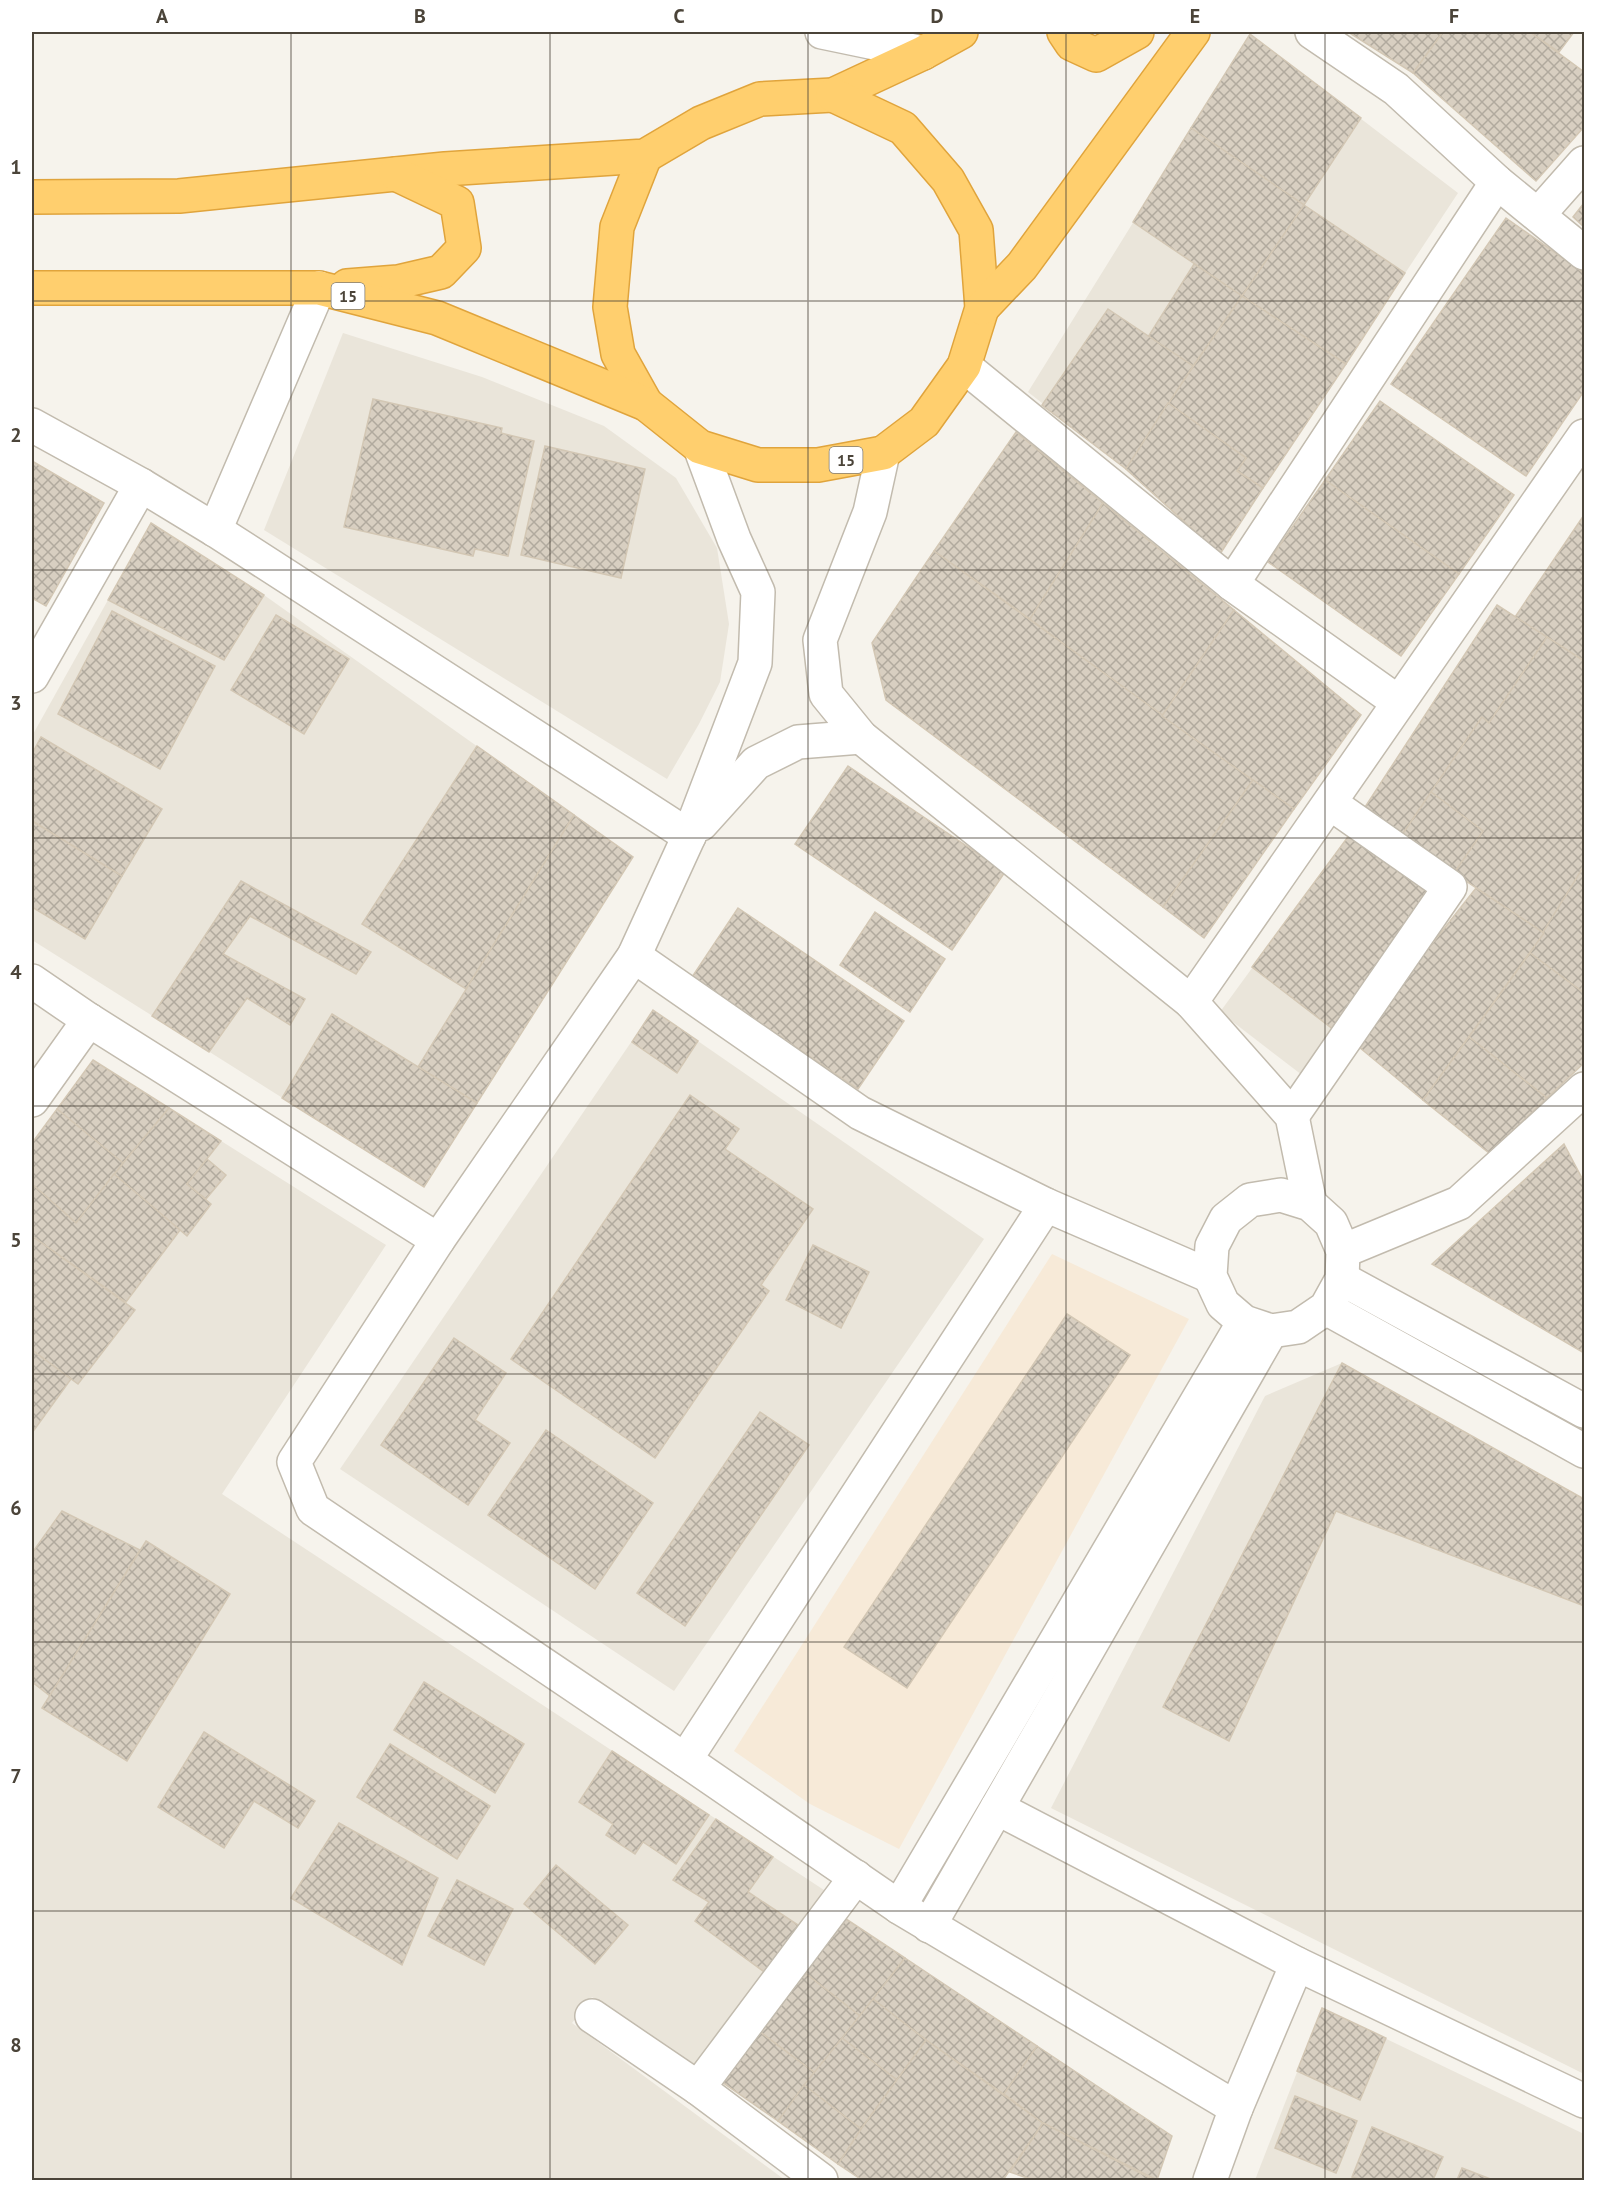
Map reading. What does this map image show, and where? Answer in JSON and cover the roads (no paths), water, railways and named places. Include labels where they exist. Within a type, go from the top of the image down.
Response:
[{"type":"highway","points":[[32,197],[179,196],[396,174],[645,156],[701,123],[760,99],[833,94],[961,32]]},
{"type":"highway","points":[[1064,32],[1072,44],[1096,55],[1137,32]]},
{"type":"highway","name":"15","points":[[32,288],[319,288],[437,318],[646,404],[700,447],[758,465],[818,465],[883,453],[924,422],[964,366],[982,308],[1022,266],[1193,32]]},
{"type":"highway","points":[[833,94],[903,128],[948,180],[976,230],[982,308]]},
{"type":"highway","points":[[645,156],[617,227],[610,307],[618,354],[646,404]]},
{"type":"highway","points":[[319,288],[398,282],[441,272],[464,248],[457,203],[396,174]]},
{"type":"street","points":[[822,32],[923,52]]},
{"type":"street","points":[[1312,32],[1396,89],[1497,182],[1584,253]]},
{"type":"street","points":[[1538,215],[1584,163]]},
{"type":"street","points":[[1232,584],[1497,182]]},
{"type":"street","points":[[215,530],[319,288]]},
{"type":"street","points":[[964,366],[1232,584],[1398,702]]},
{"type":"street","points":[[32,425],[141,485],[215,530],[689,836]]},
{"type":"street","points":[[1191,1002],[1584,436]]},
{"type":"street","points":[[700,447],[734,539],[758,592],[754,663],[689,836],[634,956],[438,1240],[294,1462],[313,1509],[899,1907],[1236,2108]]},
{"type":"street","points":[[883,453],[870,512],[820,640],[826,694],[861,737],[1191,1002],[1292,1116],[1310,1204]]},
{"type":"street","points":[[32,676],[141,485]]},
{"type":"street","points":[[689,836],[756,763],[798,742],[861,737]]},
{"type":"street","points":[[1292,1116],[1449,887],[1330,803]]},
{"type":"street","points":[[634,956],[861,1113],[1046,1205],[1210,1276]]},
{"type":"street","points":[[32,981],[89,1020],[438,1240]]},
{"type":"street","points":[[32,1100],[89,1020]]},
{"type":"street","points":[[1342,1265],[1459,1203],[1584,1089]]},
{"type":"street","points":[[1281,1195],[1310,1204],[1331,1223],[1342,1265],[1326,1308],[1298,1327],[1257,1326],[1223,1304],[1210,1276],[1212,1246],[1226,1219],[1250,1200],[1281,1195]]},
{"type":"street","points":[[685,1760],[1046,1205]]},
{"type":"street","points":[[1342,1265],[1584,1411]]},
{"type":"street","points":[[1326,1308],[1584,1451]]},
{"type":"street","points":[[929,1926],[997,1809],[1257,1326]]},
{"type":"street","points":[[899,1907],[1257,1326]]},
{"type":"street","points":[[997,1809],[1298,1964],[1584,2101]]},
{"type":"street","points":[[698,2088],[856,1877]]},
{"type":"street","points":[[1210,2181],[1236,2108],[1298,1964]]},
{"type":"street","points":[[592,2016],[698,2088],[821,2181]]}]
